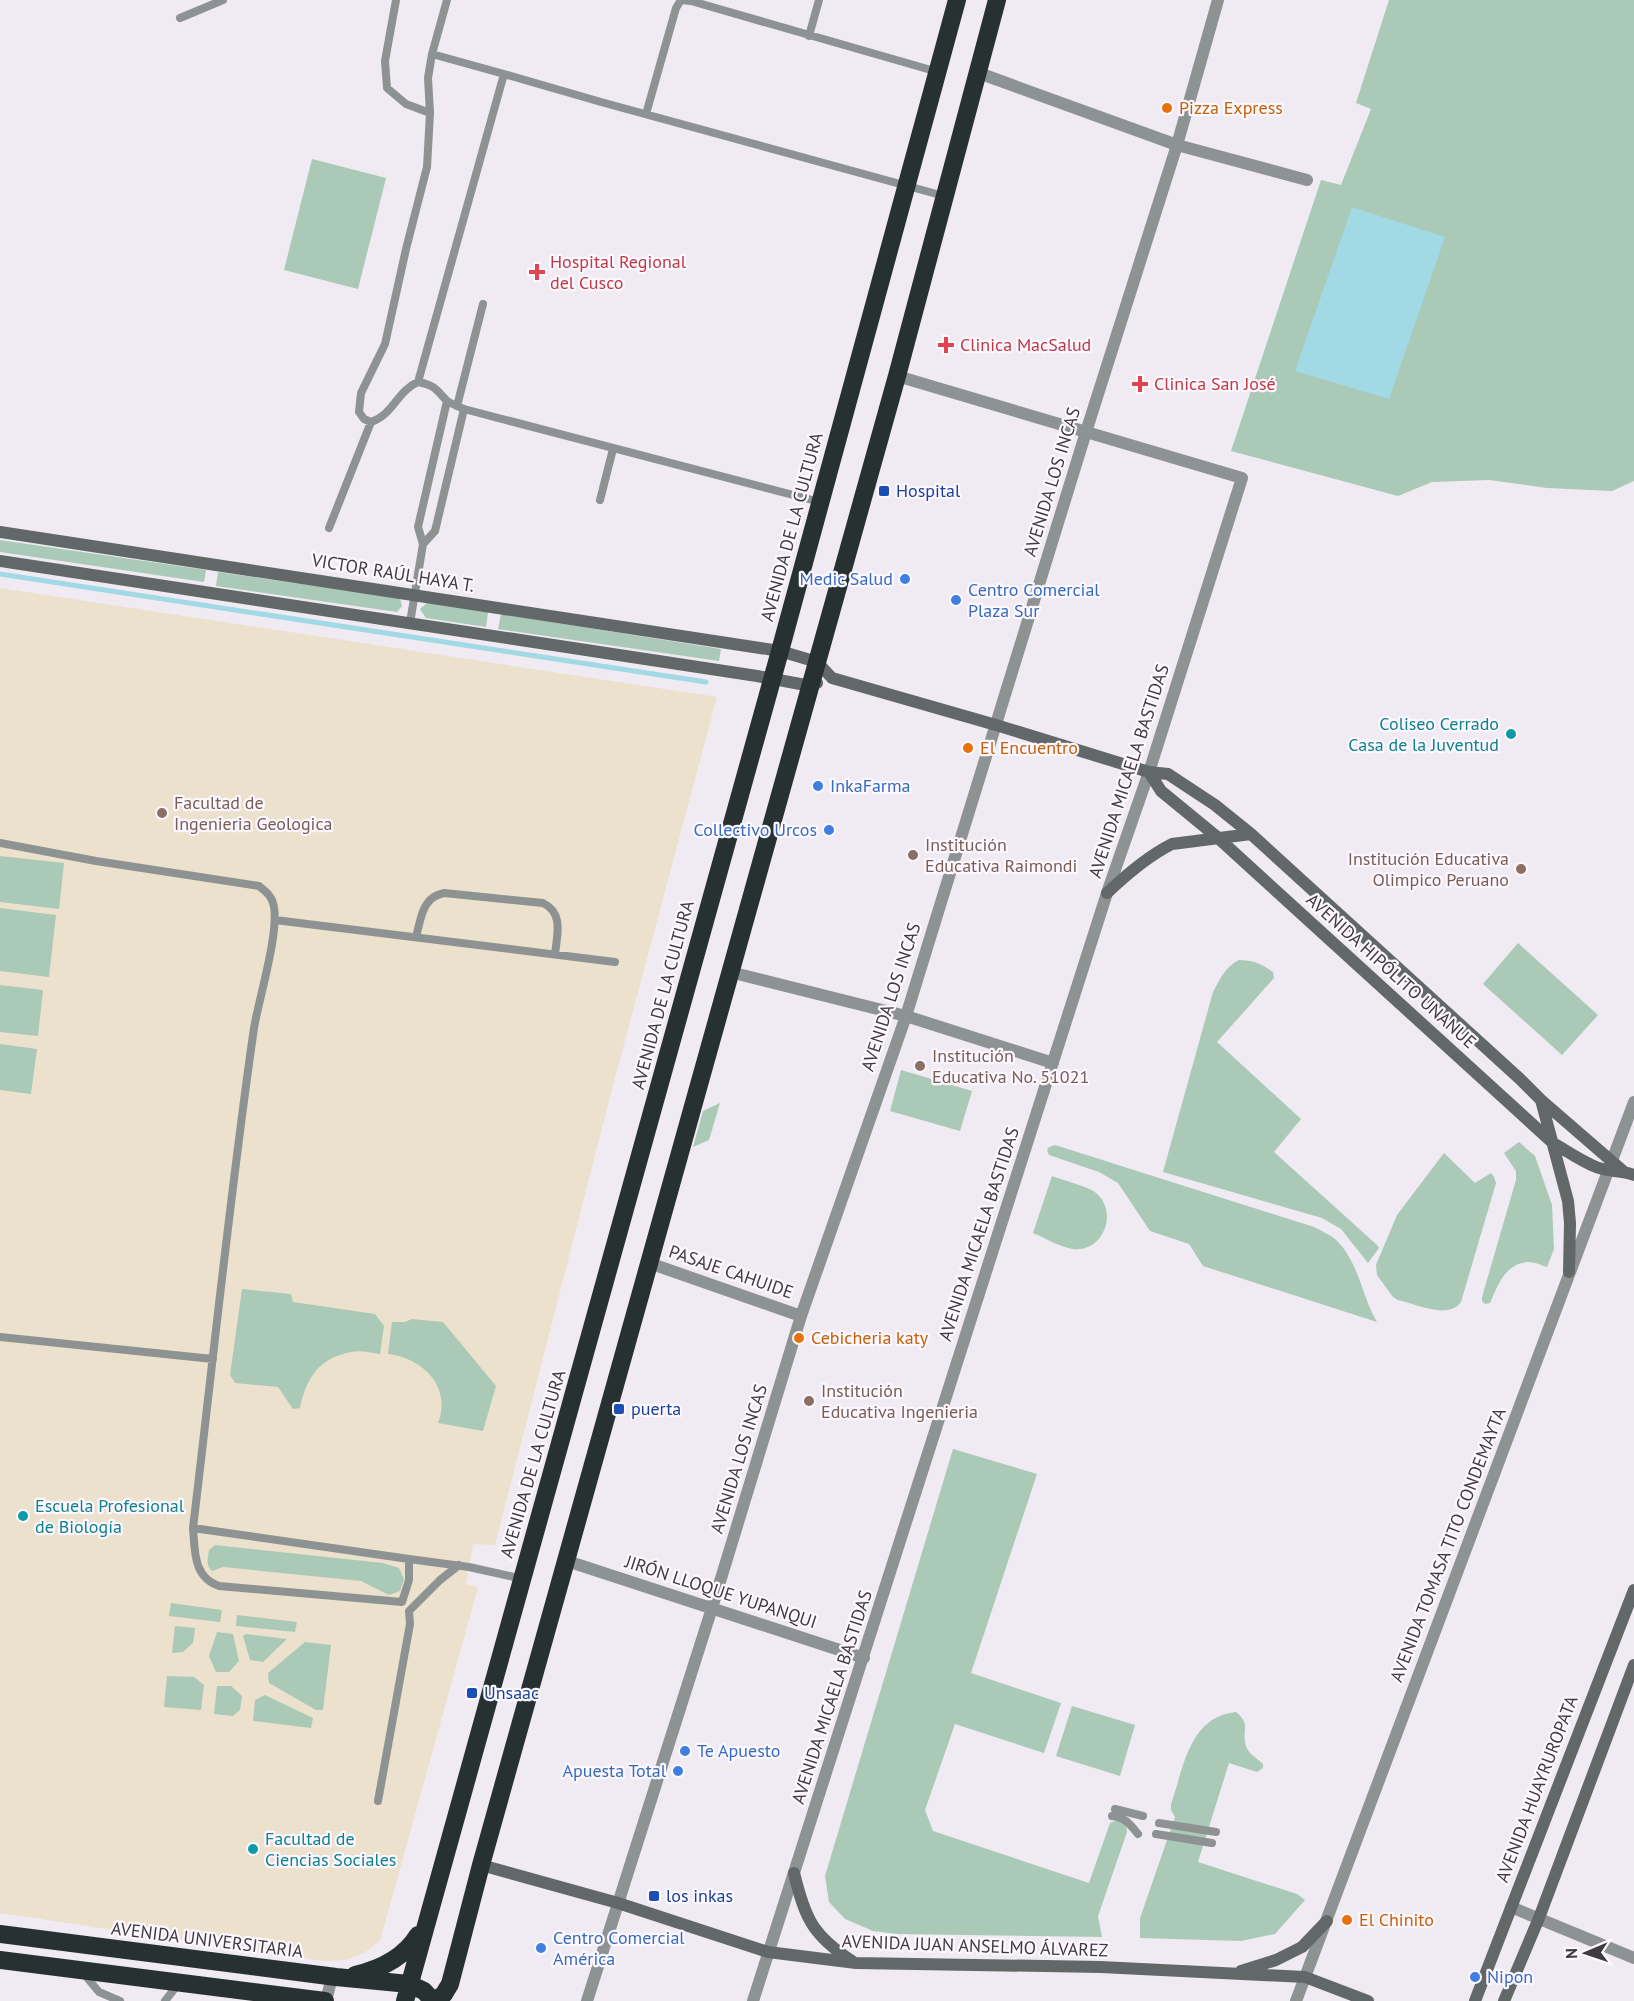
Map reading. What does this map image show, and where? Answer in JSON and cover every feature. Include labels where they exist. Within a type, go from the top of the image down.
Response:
[{"type":"highway","name":"AVENIDA DE LA CULTURA","points":[[407,1993],[780,651],[957,0]]},
{"type":"highway","points":[[407,1993],[424,1991],[433,2001],[444,1994],[450,1984],[481,1865],[897,376],[997,0]]},
{"type":"highway","points":[[334,1977],[370,1972],[404,1953],[421,1929],[430,1909]]},
{"type":"highway","name":"AVENIDA UNIVERSITARIA","points":[[0,1934],[334,1977],[407,1993]]},
{"type":"highway","points":[[0,1960],[325,2001]]},
{"type":"street","name":"AVENIDA LOS INCAS","points":[[587,2001],[712,1608],[801,1316],[906,1016],[1177,145],[1218,0]]},
{"type":"street","points":[[976,72],[1177,145],[1307,180]]},
{"type":"street","points":[[897,376],[1086,432]]},
{"type":"street","name":"AVENIDA MICAELA BASTIDAS","points":[[753,2001],[1242,478],[1086,432]]},
{"type":"street","name":"VICTOR RAÚL HAYA T.","points":[[0,532],[780,651],[817,662]]},
{"type":"street","points":[[0,561],[811,686],[832,678],[817,662]]},
{"type":"street","name":"AVENIDA HIPÓLITO UNANUE","points":[[832,678],[1149,772],[1168,774],[1215,805],[1251,834],[1520,1078],[1610,1165],[1629,1173]]},
{"type":"street","name":"AVENIDA HIPÓLITO UNANUE","points":[[1149,772],[1161,791],[1217,837],[1553,1143],[1596,1167],[1610,1165]]},
{"type":"street","points":[[1107,893],[1124,877],[1172,844],[1251,834]]},
{"type":"street","points":[[730,972],[906,1016],[1053,1064]]},
{"type":"street","points":[[1541,1100],[1569,1212],[1569,1272]]},
{"type":"street","name":"AVENIDA TOMASA TITO CONDEMAYTA","points":[[1296,2001],[1634,1102]]},
{"type":"street","name":"PASAJE CAHUIDE","points":[[649,1263],[801,1316]]},
{"type":"street","name":"JIRÓN LLOQUE YUPANQUI","points":[[567,1561],[864,1658]]},
{"type":"street","name":"AVENIDA HUAYRUROPATA","points":[[1474,2001],[1634,1590]]},
{"type":"street","points":[[1504,2001],[1539,1918],[1634,1665]]},
{"type":"street","name":"AVENIDA JUAN ANSELMO ÁLVAREZ","points":[[481,1865],[618,1903],[768,1952],[856,1963],[1101,1967],[1305,1977],[1368,2001]]},
{"type":"street","points":[[794,1873],[804,1911],[811,1926],[831,1947],[856,1963]]},
{"type":"street","points":[[1511,1908],[1634,1958]]},
{"type":"street","points":[[1232,1974],[1276,1960],[1302,1947],[1327,1921]]},
{"type":"street","points":[[325,2001],[334,1977]]},
{"type":"lane","points":[[180,18],[223,0]]},
{"type":"lane","points":[[396,0],[385,61],[387,88],[406,104],[430,113]]},
{"type":"lane","points":[[447,0],[428,78],[430,113],[427,167],[406,249],[386,344],[361,393],[358,404],[358,412],[364,419],[371,422],[382,419],[403,392],[418,382],[504,74]]},
{"type":"lane","points":[[646,114],[676,8],[681,0],[938,72]]},
{"type":"lane","points":[[809,36],[819,0]]},
{"type":"lane","points":[[432,54],[944,195]]},
{"type":"lane","points":[[423,544],[435,531],[483,304]]},
{"type":"lane","points":[[418,382],[431,384],[442,393],[447,401],[461,408],[820,502]]},
{"type":"lane","points":[[410,623],[423,544],[418,527],[447,401]]},
{"type":"lane","points":[[329,528],[371,422]]},
{"type":"lane","points":[[600,500],[613,449]]},
{"type":"lane","points":[[0,843],[96,861],[259,886],[267,892],[273,902],[276,920],[255,1019],[247,1077],[193,1528],[196,1565],[211,1584],[219,1586],[402,1602],[409,1611],[410,1624],[378,1801]]},
{"type":"lane","points":[[416,937],[425,905],[436,894],[543,903],[556,914],[558,922],[555,954]]},
{"type":"lane","points":[[276,920],[615,962]]},
{"type":"lane","points":[[0,1336],[213,1359]]},
{"type":"lane","points":[[193,1528],[459,1565],[523,1579]]},
{"type":"lane","points":[[402,1602],[409,1580],[409,1559]]},
{"type":"lane","points":[[409,1611],[440,1580],[459,1565]]},
{"type":"lane","points":[[1138,1834],[1130,1823],[1113,1812],[1143,1816]]},
{"type":"lane","points":[[1160,1823],[1216,1832]]},
{"type":"lane","points":[[1156,1834],[1212,1843]]},
{"type":"lane","points":[[82,1971],[99,1992],[120,2001]]},
{"type":"lane","points":[[165,2001],[179,1983]]},
{"type":"shaded area","points":[[0,588],[717,697],[612,1089],[495,1545],[473,1544],[466,1584],[478,1587],[380,1941],[364,1953],[346,1960],[324,1961],[0,1913]]},
{"type":"green space","points":[[1389,0],[1634,0],[1634,481],[1612,491],[1547,488],[1489,480],[1432,482],[1398,496],[1231,451],[1321,180],[1341,185],[1371,109],[1356,103]]},
{"type":"green space","points":[[312,159],[386,178],[358,289],[284,270]]},
{"type":"green space","points":[[0,540],[206,570],[204,582],[0,552]]},
{"type":"green space","points":[[218,572],[400,598],[402,606],[397,612],[216,586]]},
{"type":"green space","points":[[428,602],[488,612],[486,627],[426,618],[420,609]]},
{"type":"green space","points":[[501,614],[721,649],[719,661],[498,629]]},
{"type":"green space","points":[[0,856],[64,863],[59,909],[0,902]]},
{"type":"green space","points":[[0,908],[56,915],[49,977],[0,971]]},
{"type":"green space","points":[[1518,943],[1598,1015],[1562,1055],[1483,984]]},
{"type":"green space","points":[[1239,960],[1261,965],[1273,972],[1274,978],[1217,1042],[1301,1119],[1274,1152],[1377,1245],[1379,1248],[1368,1263],[1341,1229],[1322,1218],[1163,1172],[1213,992],[1226,970]]},
{"type":"green space","points":[[0,985],[43,990],[38,1036],[0,1032]]},
{"type":"green space","points":[[0,1044],[37,1049],[31,1094],[0,1090]]},
{"type":"green space","points":[[901,1070],[972,1091],[960,1131],[890,1111]]},
{"type":"green space","points":[[720,1103],[709,1140],[693,1147],[703,1111]]},
{"type":"green space","points":[[1519,1142],[1535,1156],[1552,1205],[1554,1249],[1547,1267],[1528,1262],[1513,1267],[1503,1277],[1490,1303],[1485,1304],[1482,1297],[1516,1180],[1516,1171],[1504,1153]]},
{"type":"green space","points":[[1055,1145],[1314,1227],[1328,1234],[1349,1257],[1377,1322],[1203,1266],[1189,1244],[1150,1231],[1118,1183],[1099,1172],[1049,1155],[1047,1150]]},
{"type":"green space","points":[[1444,1153],[1475,1183],[1491,1173],[1496,1183],[1461,1302],[1448,1310],[1440,1310],[1393,1297],[1377,1275],[1376,1265],[1397,1215]]},
{"type":"green space","points":[[1052,1176],[1093,1191],[1103,1201],[1107,1220],[1100,1238],[1092,1245],[1084,1249],[1073,1249],[1033,1233]]},
{"type":"green space","points":[[242,1289],[291,1294],[293,1302],[375,1314],[384,1326],[380,1354],[351,1352],[322,1364],[306,1387],[300,1408],[293,1409],[278,1387],[235,1383],[230,1375]]},
{"type":"green space","points":[[412,1319],[443,1322],[496,1386],[483,1431],[438,1423],[441,1398],[438,1386],[431,1376],[413,1361],[388,1354],[392,1322],[405,1322]]},
{"type":"green space","points":[[953,1449],[1037,1474],[971,1673],[1061,1703],[1044,1753],[955,1724],[925,1810],[933,1831],[1089,1883],[1110,1823],[1117,1820],[1126,1824],[1127,1832],[1098,1916],[1102,1937],[897,1934],[873,1931],[845,1919],[829,1902],[825,1876]]},
{"type":"green space","points":[[215,1545],[383,1563],[399,1568],[404,1579],[400,1591],[389,1595],[361,1581],[223,1567],[212,1571],[208,1566],[209,1550]]},
{"type":"green space","points":[[171,1603],[222,1610],[220,1622],[169,1616]]},
{"type":"green space","points":[[237,1615],[297,1622],[295,1632],[236,1626]]},
{"type":"green space","points":[[175,1626],[195,1628],[193,1643],[183,1652],[172,1653]]},
{"type":"green space","points":[[217,1632],[233,1634],[239,1661],[229,1672],[216,1672],[209,1656]]},
{"type":"green space","points":[[246,1634],[287,1639],[263,1662],[250,1660],[243,1636]]},
{"type":"green space","points":[[305,1642],[331,1645],[323,1710],[316,1710],[269,1683],[268,1673]]},
{"type":"green space","points":[[167,1676],[194,1677],[204,1685],[201,1710],[164,1707]]},
{"type":"green space","points":[[217,1686],[231,1686],[242,1696],[240,1710],[233,1716],[214,1714]]},
{"type":"green space","points":[[265,1695],[313,1718],[311,1728],[253,1721],[255,1700]]},
{"type":"green space","points":[[1072,1706],[1135,1725],[1120,1776],[1056,1756]]},
{"type":"green space","points":[[1236,1712],[1244,1723],[1247,1749],[1263,1764],[1263,1768],[1257,1772],[1229,1763],[1198,1862],[1297,1894],[1305,1900],[1275,1934],[1241,1941],[1140,1938],[1140,1918],[1175,1817],[1171,1804],[1185,1760],[1198,1734],[1208,1723],[1220,1716]]},
{"type":"water","points":[[1352,207],[1445,237],[1389,399],[1295,371]]},
{"type":"waterway","points":[[0,574],[706,682]]},
{"type":"place","name":"Pizza Express","points":[[1167,108]]},
{"type":"place","name":"Hospital Regional del Cusco","points":[[537,272]]},
{"type":"place","name":"Clinica MacSalud","points":[[946,345]]},
{"type":"place","name":"Clinica San José","points":[[1140,384]]},
{"type":"place","name":"Hospital","points":[[884,491]]},
{"type":"place","name":"Medic Salud","points":[[905,579]]},
{"type":"place","name":"Centro Comercial Plaza Sur","points":[[956,600]]},
{"type":"place","name":"Coliseo Cerrado Casa de la Juventud","points":[[1511,734]]},
{"type":"place","name":"El Encuentro","points":[[968,748]]},
{"type":"place","name":"InkaFarma","points":[[818,786]]},
{"type":"place","name":"Facultad de Ingenieria Geologica","points":[[162,813]]},
{"type":"place","name":"Collectivo Urcos","points":[[829,830]]},
{"type":"place","name":"Institución Educativa Raimondi","points":[[913,855]]},
{"type":"place","name":"Institución Educativa Olimpico Peruano","points":[[1521,869]]},
{"type":"place","name":"Institución Educativa No. 51021","points":[[920,1066]]},
{"type":"place","name":"Cebicheria katy","points":[[799,1338]]},
{"type":"place","name":"Institución Educativa Ingenieria","points":[[809,1401]]},
{"type":"place","name":"puerta","points":[[619,1409]]},
{"type":"place","name":"Escuela Profesional de Biología","points":[[23,1516]]},
{"type":"place","name":"Unsaac","points":[[472,1693]]},
{"type":"place","name":"Te Apuesto","points":[[685,1751]]},
{"type":"place","name":"Apuesta Total","points":[[678,1771]]},
{"type":"place","name":"Facultad de Ciencias Sociales","points":[[253,1849]]},
{"type":"place","name":"los inkas","points":[[654,1896]]},
{"type":"place","name":"El Chinito","points":[[1347,1920]]},
{"type":"place","name":"Centro Comercial América","points":[[541,1948]]},
{"type":"place","name":"Nipon","points":[[1475,1977]]}]
